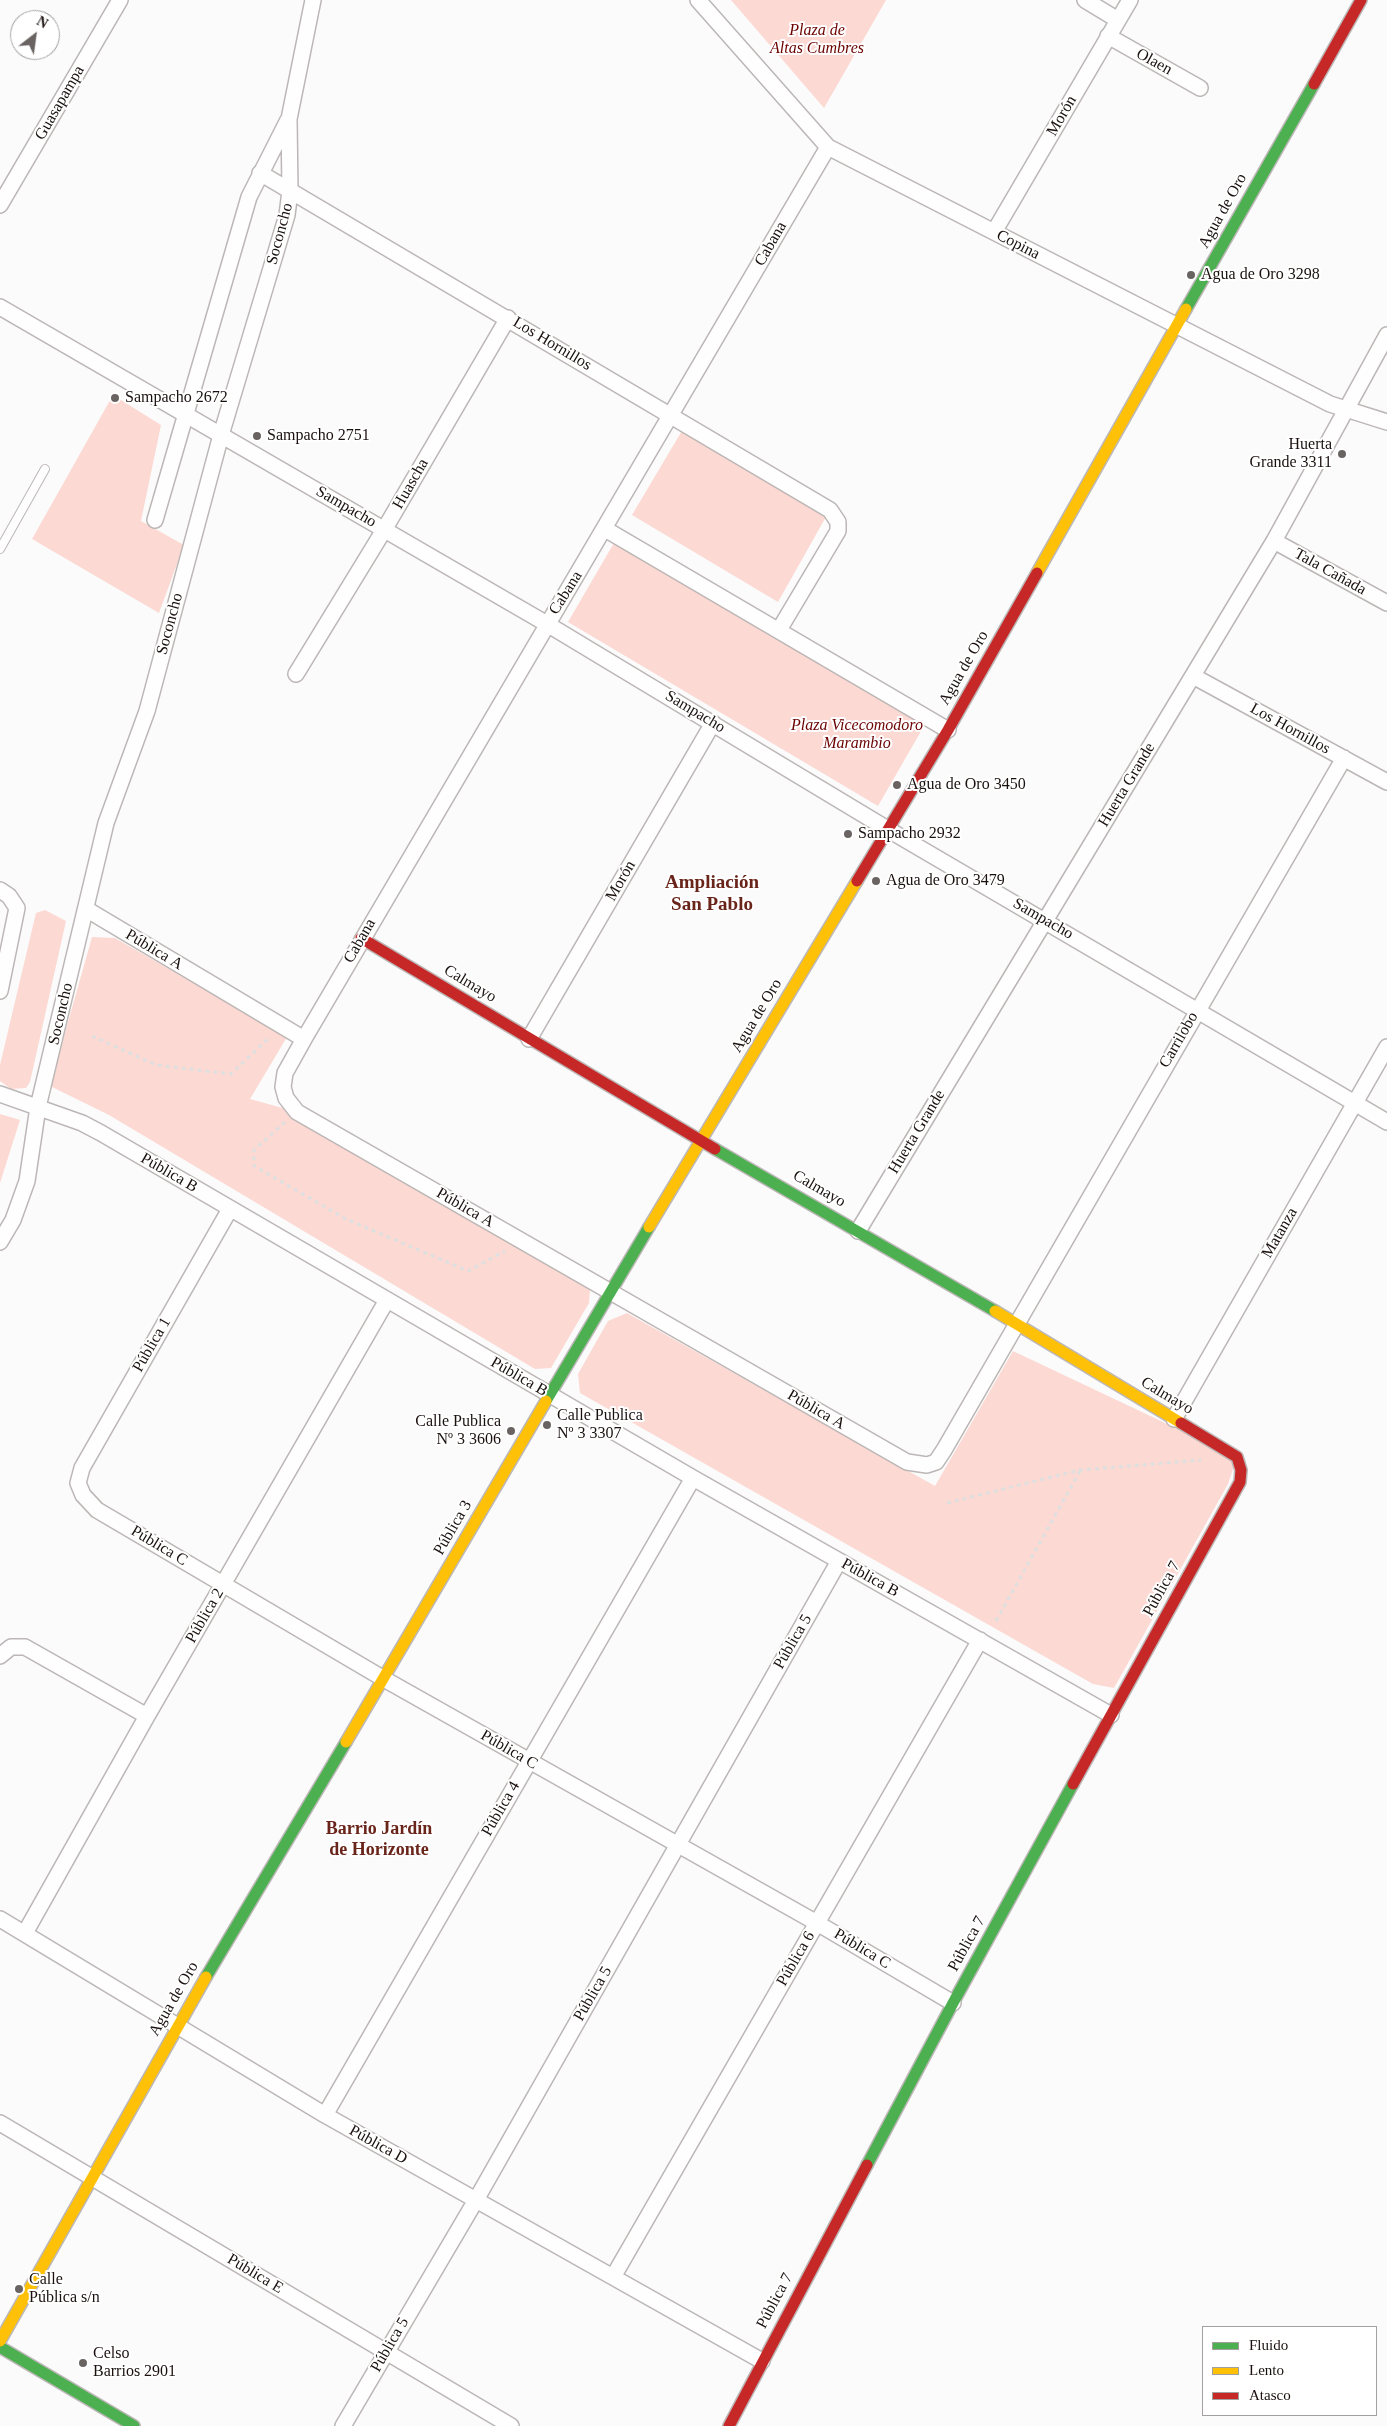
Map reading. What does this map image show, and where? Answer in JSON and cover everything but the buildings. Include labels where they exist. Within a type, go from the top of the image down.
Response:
[{"type":"street","name":"Guasapampa","points":[[0,205],[120,0]]},
{"type":"street","name":"Soconcho","points":[[0,1242],[22,1200],[38,1107],[106,823],[147,711],[221,435],[287,215],[290,191],[289,119],[313,0]]},
{"type":"street","name":"Copina","points":[[698,0],[828,147],[1177,327],[1346,410],[1387,422]]},
{"type":"street","points":[[1085,0],[1118,20]]},
{"type":"street","name":"Morón","points":[[994,232],[1130,0]]},
{"type":"street","name":"Agua de Oro","points":[[549,1394],[948,730],[1361,0]]},
{"type":"street","name":"Olaen","points":[[1108,36],[1200,88]]},
{"type":"street","points":[[155,520],[248,197],[289,119]]},
{"type":"street","name":"Cabana","points":[[304,1039],[361,938],[605,529],[828,147]]},
{"type":"street","name":"Los Hornillos","points":[[260,172],[830,510],[838,522],[838,531],[779,630]]},
{"type":"street","name":"Sampacho","points":[[0,307],[547,624],[889,830],[1387,1122]]},
{"type":"street","name":"Huascha","points":[[296,674],[384,530],[508,318]]},
{"type":"street","name":"Huerta Grande","points":[[858,1231],[1274,541],[1387,335]]},
{"type":"street","points":[[605,529],[948,730]]},
{"type":"street","name":"Tala Cañada","points":[[1274,541],[1387,603]]},
{"type":"street","name":"Los Hornillos","points":[[1193,676],[1387,782]]},
{"type":"street","name":"Morón","points":[[529,1039],[713,723]]},
{"type":"street","name":"Carrilobo","points":[[1016,1323],[1344,758]]},
{"type":"street","points":[[0,991],[17,908],[5,893]]},
{"type":"street","name":"Pública A","points":[[86,909],[304,1039],[285,1073],[283,1086],[286,1098],[297,1112],[907,1462],[927,1465],[936,1462],[1016,1323]]},
{"type":"street","name":"Calmayo","points":[[361,938],[700,1140],[1016,1323],[1237,1457],[1241,1470],[1240,1482]]},
{"type":"street","name":"Matanza","points":[[1174,1419],[1387,1047]]},
{"type":"street","name":"Pública B","points":[[0,1094],[82,1123],[693,1478],[1111,1715]]},
{"type":"street","name":"Pública 1","points":[[78,1482],[82,1468],[230,1209]]},
{"type":"street","name":"Pública 2","points":[[26,1933],[147,1716],[387,1300]]},
{"type":"street","name":"Pública 3","points":[[384,1679],[549,1394]]},
{"type":"street","name":"Pública 4","points":[[325,2115],[693,1478]]},
{"type":"street","name":"Pública C","points":[[78,1482],[83,1495],[97,1510],[384,1679],[817,1923],[953,2003]]},
{"type":"street","name":"Pública 7","points":[[729,2426],[953,2003],[1240,1482]]},
{"type":"street","name":"Pública 5","points":[[343,2426],[476,2200],[839,1561]]},
{"type":"street","name":"Pública 6","points":[[613,2277],[980,1640]]},
{"type":"street","points":[[5,1652],[25,1647],[147,1716]]},
{"type":"street","name":"Agua de Oro","points":[[0,2341],[177,2025],[384,1679]]},
{"type":"street","name":"Pública D","points":[[0,1919],[325,2115],[762,2361]]},
{"type":"street","name":"Pública E","points":[[0,2123],[511,2426]]},
{"type":"street","points":[[0,2348],[134,2426]]},
{"type":"lane","points":[[0,549],[45,469]]},
{"type":"path","points":[[92,1036],[156,1065],[231,1074],[282,1026]]},
{"type":"path","points":[[297,1112],[254,1150],[254,1166],[346,1219],[468,1271],[523,1240]]},
{"type":"path","points":[[947,1503],[1080,1470],[1208,1460]]},
{"type":"path","points":[[996,1621],[1080,1470]]},
{"type":"green space","name":"Plaza de Altas Cumbres","points":[[731,0],[886,0],[824,108]]},
{"type":"green space","points":[[113,395],[161,425],[141,521],[184,545],[159,613],[32,539]]},
{"type":"green space","points":[[683,429],[827,515],[778,602],[632,515]]},
{"type":"green space","name":"Plaza Vicecomodoro Marambio","points":[[618,536],[928,719],[878,806],[568,622]]},
{"type":"green space","points":[[45,910],[66,921],[30,1082],[26,1088],[11,1089],[0,1081],[0,1065],[36,913]]},
{"type":"green space","points":[[92,937],[115,938],[287,1037],[250,1099],[297,1112],[523,1241],[590,1289],[589,1303],[551,1368],[535,1369],[109,1115],[50,1086]]},
{"type":"green space","points":[[0,1114],[20,1120],[0,1183]]},
{"type":"green space","points":[[627,1313],[935,1486],[1013,1351],[1237,1457],[1228,1484],[1114,1688],[1093,1684],[580,1393],[578,1374],[608,1321]]},
{"type":"traffic: fast","points":[[1186,309],[1314,84]]},
{"type":"traffic: fast","points":[[715,1149],[995,1311]]},
{"type":"traffic: fast","points":[[546,1401],[649,1227]]},
{"type":"traffic: fast","points":[[206,1977],[346,1742]]},
{"type":"traffic: fast","points":[[867,2165],[1073,1784]]},
{"type":"traffic: fast","points":[[0,2347],[134,2426]]},
{"type":"traffic: slow","points":[[1037,573],[1186,309]]},
{"type":"traffic: slow","points":[[649,1227],[857,881]]},
{"type":"traffic: slow","points":[[995,1311],[1181,1423]]},
{"type":"traffic: slow","points":[[346,1742],[546,1401]]},
{"type":"traffic: slow","points":[[0,2341],[206,1977]]},
{"type":"traffic: jam","points":[[1314,84],[1361,0]]},
{"type":"traffic: jam","points":[[857,881],[948,730],[1037,573]]},
{"type":"traffic: jam","points":[[361,938],[715,1149]]},
{"type":"traffic: jam","points":[[1073,1784],[1240,1482],[1241,1470],[1237,1457],[1181,1423]]},
{"type":"traffic: jam","points":[[729,2426],[867,2165]]},
{"type":"place","name":"Agua de Oro 3298","points":[[1191,275]]},
{"type":"place","name":"Sampacho 2672","points":[[115,398]]},
{"type":"place","name":"Sampacho 2751","points":[[257,436]]},
{"type":"place","name":"Huerta Grande 3311","points":[[1342,454]]},
{"type":"place","name":"Agua de Oro 3450","points":[[897,785]]},
{"type":"place","name":"Sampacho 2932","points":[[848,834]]},
{"type":"place","name":"Agua de Oro 3479","points":[[876,881]]},
{"type":"place","name":"Calle Publica Nº 3 3307","points":[[547,1425]]},
{"type":"place","name":"Calle Publica Nº 3 3606","points":[[511,1431]]},
{"type":"place","name":"Calle Pública s/n","points":[[19,2289]]},
{"type":"place","name":"Celso Barrios 2901","points":[[83,2363]]},
{"type":"district","name":"Ampliación San Pablo","points":[[712,894]]},
{"type":"district","name":"Barrio Jardín de Horizonte","points":[[379,1839]]}]
